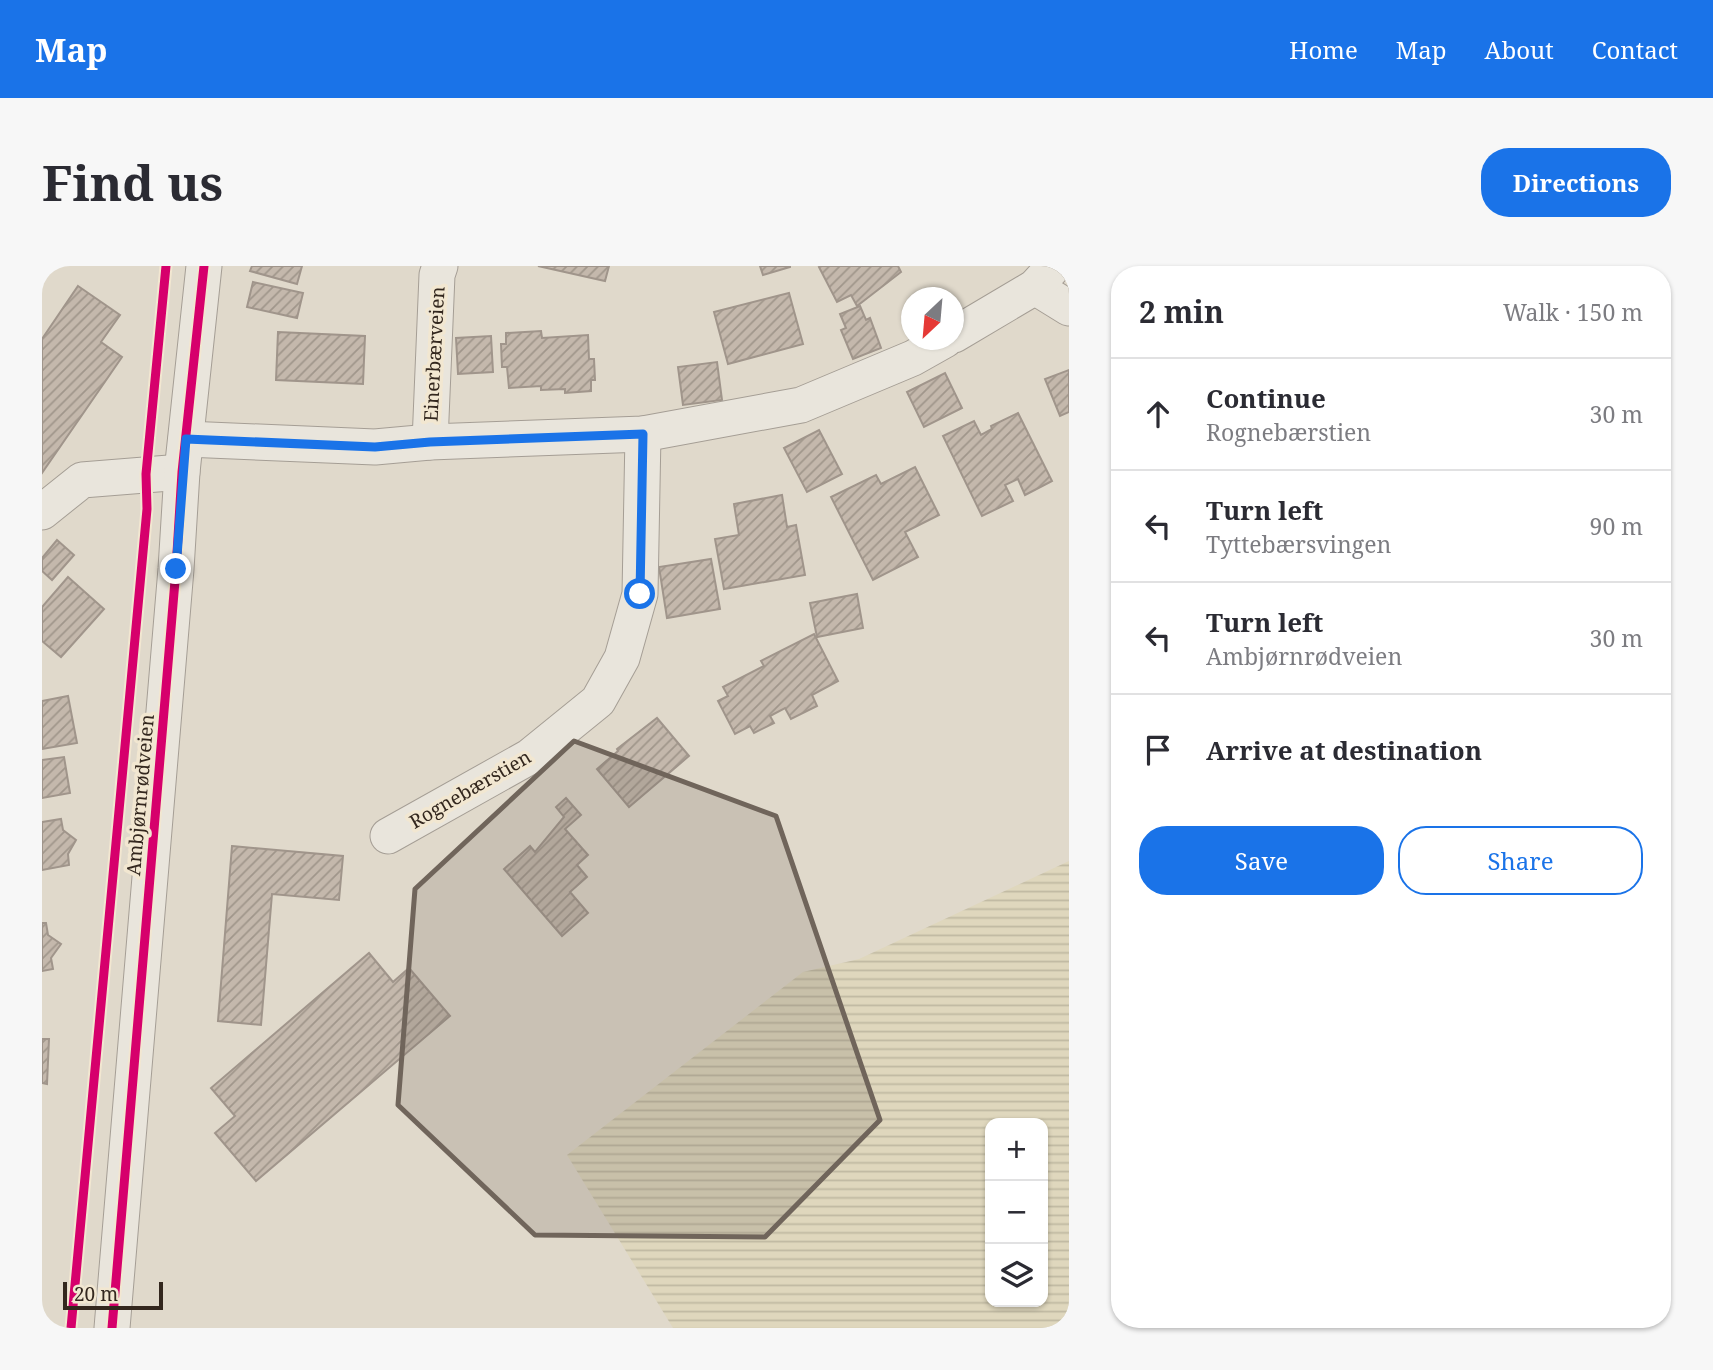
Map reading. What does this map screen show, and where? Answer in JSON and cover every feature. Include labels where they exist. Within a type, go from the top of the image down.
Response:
[{"type":"street","name":"Ambjørnrødveien","points":[[112,1328],[184,456],[204,266]]},
{"type":"street","name":"Einerbærveien","points":[[430,442],[437,275],[440,266]]},
{"type":"street","points":[[964,329],[1044,277],[1069,308]]},
{"type":"street","points":[[42,512],[82,480],[184,456],[430,442],[643,434],[801,405],[927,350]]},
{"type":"street","name":"Rognebærstien","points":[[388,836],[529,757],[598,701],[622,658],[640,594],[643,434]]},
{"type":"highlighted area","points":[[574,741],[776,816],[880,1120],[765,1237],[535,1235],[398,1105],[415,889]]},
{"type":"shaded area","points":[[1069,861],[1069,1328],[673,1328],[567,1155],[803,972],[859,959]]},
{"type":"building","points":[[252,266],[302,266],[297,284],[250,271]]},
{"type":"building","points":[[538,266],[609,266],[605,281]]},
{"type":"building","points":[[760,266],[790,266],[790,267],[763,275]]},
{"type":"building","points":[[898,266],[901,272],[857,306],[851,295],[837,302],[819,267]]},
{"type":"building","points":[[253,282],[303,293],[297,318],[247,307]]},
{"type":"building","points":[[78,286],[120,315],[101,342],[122,357],[42,473],[42,339]]},
{"type":"building","points":[[789,293],[803,344],[728,364],[714,312]]},
{"type":"building","points":[[860,306],[866,320],[870,318],[881,348],[853,359],[841,330],[846,328],[840,314]]},
{"type":"building","points":[[541,331],[542,338],[588,335],[589,359],[594,359],[595,380],[591,380],[591,391],[565,393],[565,389],[541,390],[541,386],[509,388],[507,367],[502,367],[501,344],[506,344],[506,333]]},
{"type":"building","points":[[278,332],[365,336],[363,384],[276,380]]},
{"type":"building","points":[[491,336],[493,372],[458,374],[456,338]]},
{"type":"building","points":[[717,362],[722,400],[683,405],[678,367]]},
{"type":"building","points":[[1069,370],[1069,412],[1060,416],[1045,379]]},
{"type":"building","points":[[945,373],[962,408],[924,427],[907,392]]},
{"type":"building","points":[[1018,413],[1052,481],[1025,495],[1018,479],[1005,485],[1013,501],[982,516],[943,436],[974,421],[981,435],[992,429],[991,426]]},
{"type":"building","points":[[819,430],[842,474],[807,492],[784,448]]},
{"type":"building","points":[[915,467],[939,515],[905,532],[918,557],[873,580],[831,497],[876,475],[881,484]]},
{"type":"building","points":[[782,495],[787,527],[796,525],[805,575],[724,589],[715,539],[739,535],[734,504]]},
{"type":"building","points":[[57,540],[74,555],[52,580],[42,571],[42,558]]},
{"type":"building","points":[[711,559],[720,609],[667,618],[659,567]]},
{"type":"building","points":[[68,577],[104,609],[61,657],[42,641],[42,607]]},
{"type":"building","points":[[857,594],[863,628],[817,637],[810,603]]},
{"type":"building","points":[[814,634],[838,681],[812,695],[817,706],[791,719],[785,708],[770,716],[774,723],[754,733],[750,726],[735,734],[718,701],[728,696],[723,687],[764,666],[761,661]]},
{"type":"building","points":[[68,696],[77,743],[42,749],[42,701]]},
{"type":"building","points":[[657,718],[689,756],[629,807],[597,769],[618,751],[617,749]]},
{"type":"building","points":[[64,757],[70,793],[42,798],[42,760]]},
{"type":"building","points":[[566,798],[581,815],[565,829],[588,855],[577,865],[587,877],[570,892],[588,913],[562,936],[504,869],[530,846],[535,852],[564,817],[556,807]]},
{"type":"building","points":[[61,819],[63,830],[76,840],[68,854],[69,865],[42,870],[42,822]]},
{"type":"building","points":[[232,846],[343,856],[339,900],[272,894],[261,1025],[218,1021]]},
{"type":"building","points":[[42,923],[46,923],[48,935],[61,944],[51,958],[53,969],[42,971]]},
{"type":"building","points":[[369,953],[393,982],[409,968],[450,1016],[256,1181],[215,1133],[235,1116],[211,1088]]},
{"type":"building","points":[[42,1039],[49,1039],[47,1084],[42,1083]]},
{"type":"cycle path","points":[[71,1328],[147,509],[146,474],[166,266]]},
{"type":"cycle path","points":[[112,1328],[182,472],[204,266]]},
{"type":"route","points":[[176,569],[186,439],[375,447],[430,442],[643,434],[640,594]]}]
